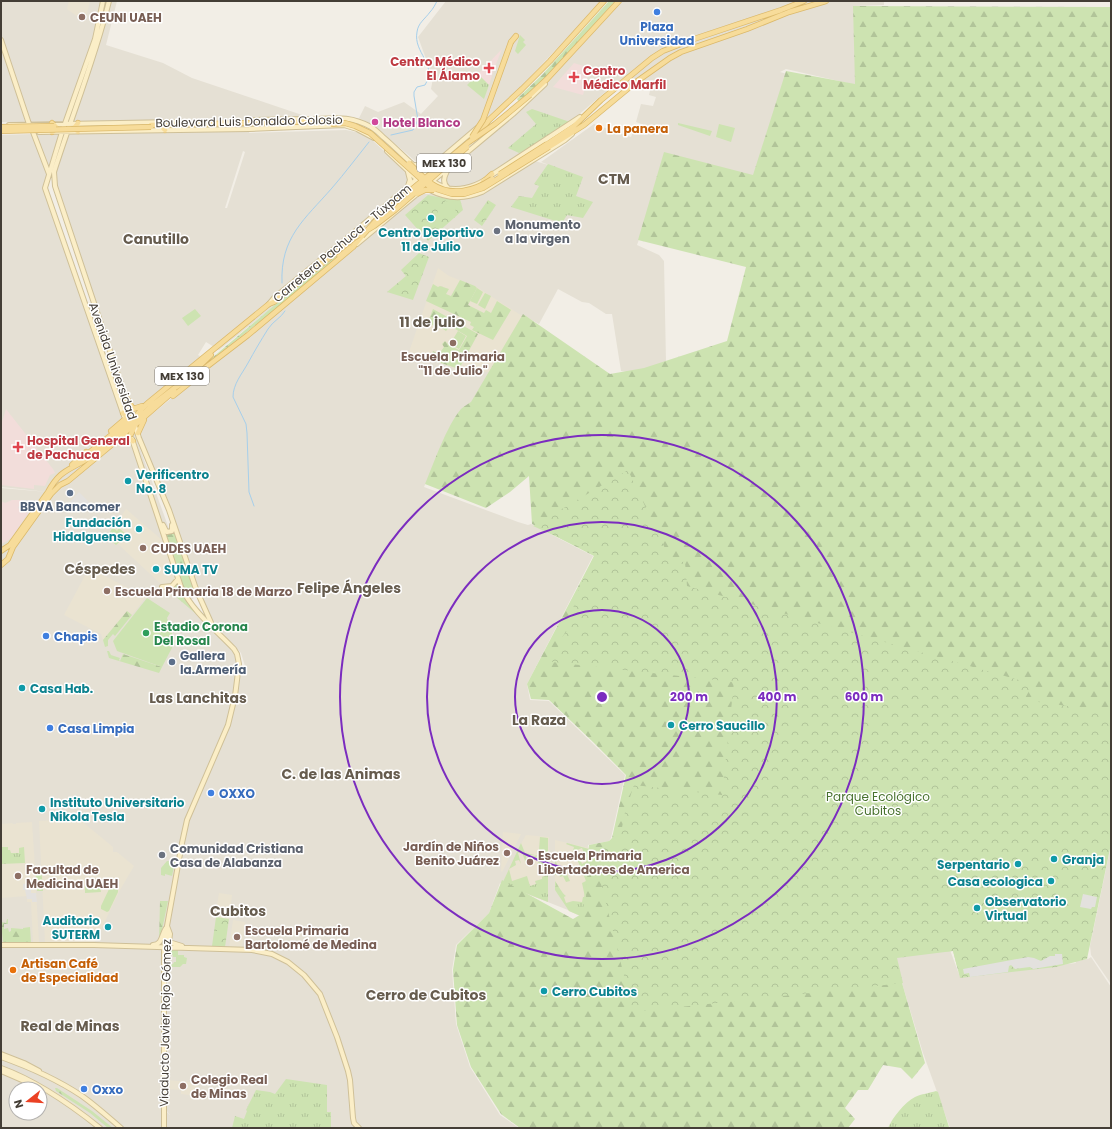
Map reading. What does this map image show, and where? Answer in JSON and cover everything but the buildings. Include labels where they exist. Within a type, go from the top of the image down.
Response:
[{"type":"main road","name":"Carretera Pachuca - Túxpam","points":[[130,423],[146,405],[269,304],[274,302],[354,238],[398,209],[458,156],[489,120],[550,61],[604,1]]},
{"type":"main road","name":"Carretera Pachuca - Túxpam","points":[[130,423],[157,401],[205,368],[288,302],[353,247],[373,222],[382,214],[469,142],[495,124],[530,95],[547,80],[619,1]]},
{"type":"main road","name":"Boulevard Luis Donaldo Colosio","points":[[585,114],[662,51],[804,1]]},
{"type":"main road","points":[[548,146],[575,132],[658,66],[681,52],[747,29],[789,12],[826,1]]},
{"type":"main road","points":[[747,29],[745,26],[746,24],[781,10]]},
{"type":"main road","points":[[704,44],[708,40],[738,30],[736,26]]},
{"type":"main road","points":[[469,142],[483,120],[510,42],[516,36]]},
{"type":"main road","points":[[1,126],[163,126],[331,122],[345,123],[370,133],[430,187],[452,194],[464,194],[483,188],[548,146],[574,126],[585,114]]},
{"type":"main road","points":[[52,123],[56,127],[52,132]]},
{"type":"main road","points":[[78,123],[75,127],[78,132]]},
{"type":"main road","points":[[1,132],[151,126]]},
{"type":"main road","points":[[398,209],[425,190],[458,194],[468,192],[481,184],[492,174]]},
{"type":"main road","points":[[332,264],[354,240],[352,234]]},
{"type":"main road","points":[[180,385],[191,373],[208,359],[218,347]]},
{"type":"main road","points":[[123,413],[138,433],[144,420],[200,374],[205,368]]},
{"type":"main road","points":[[126,397],[133,409],[146,405]]},
{"type":"main road","points":[[121,437],[132,437],[130,411]]},
{"type":"main road","points":[[66,470],[130,423]]},
{"type":"main road","name":"MEX 130","points":[[1,565],[8,559],[13,547],[51,494],[121,437],[130,423]]},
{"type":"main road","name":"MEX 130","points":[[1,552],[10,545],[48,492],[52,484],[66,470],[94,454],[130,423]]},
{"type":"main road","points":[[60,486],[80,463]]},
{"type":"street","name":"Avenida Universidad","points":[[103,1],[95,39],[64,124],[45,188],[123,413]]},
{"type":"street","name":"Avenida Universidad","points":[[108,1],[99,40],[67,132],[53,179],[130,411]]},
{"type":"street","points":[[1,40],[29,124]]},
{"type":"street","name":"Carretera Pachuca - Túxpam","points":[[353,247],[413,198],[424,186],[448,169],[513,114],[533,96],[547,80]]},
{"type":"street","name":"Boulevard Luis Donaldo Colosio","points":[[1,132],[78,132],[163,126],[346,118],[373,128],[433,181],[444,187],[463,188],[475,185],[560,132],[585,114]]},
{"type":"street","name":"Carretera Pachuca - Túxpam","points":[[269,304],[274,298],[424,174],[473,131],[489,120]]},
{"type":"street","name":"Boulevard Luis Donaldo Colosio","points":[[1,126],[78,123],[249,129],[344,125],[357,129],[374,138],[424,186]]},
{"type":"street","points":[[33,132],[49,174]]},
{"type":"street","points":[[413,198],[426,192],[447,197],[456,197],[482,192],[565,140],[575,132]]},
{"type":"street","points":[[394,158],[399,151]]},
{"type":"street","points":[[398,209],[401,201],[424,186],[429,178],[439,168],[444,157]]},
{"type":"street","points":[[412,163],[423,167],[434,164]]},
{"type":"street","points":[[448,169],[444,181],[447,187],[450,188]]},
{"type":"street","points":[[407,170],[410,180],[407,188]]},
{"type":"street","points":[[424,174],[424,186]]},
{"type":"street","points":[[424,186],[435,193]]},
{"type":"street","points":[[82,296],[90,293]]},
{"type":"street","points":[[123,413],[127,414],[130,411]]},
{"type":"street","points":[[138,433],[134,433],[132,437],[178,579],[189,600],[209,625],[213,627]]},
{"type":"street","name":"Avenida Universidad","points":[[138,433],[143,449],[169,510],[196,589],[213,627]]},
{"type":"street","points":[[154,503],[164,529],[168,532],[172,531],[169,510]]},
{"type":"street","points":[[162,587],[172,586],[178,579]]},
{"type":"street","name":"Viaducto Javier Rojo Gómez","points":[[164,1128],[164,947],[167,926],[182,843],[188,820],[228,725],[238,675],[239,664],[237,654],[213,627]]},
{"type":"street","points":[[148,946],[158,944],[161,941],[162,933],[167,926]]},
{"type":"street","points":[[167,926],[170,934],[169,942],[184,947]]},
{"type":"street","points":[[1,945],[148,946],[252,950],[267,952],[288,962],[304,975],[320,994],[337,1037],[350,1080],[354,1123],[359,1128]]},
{"type":"street","points":[[1,1054],[31,1066],[83,1097],[121,1128]]},
{"type":"street","points":[[1,1057],[48,1077]]},
{"type":"street","points":[[1,1068],[29,1081]]},
{"type":"street","points":[[1,1071],[25,1081]]},
{"type":"street","points":[[48,1092],[75,1109],[100,1128]]},
{"type":"shaded area","points":[[1,1],[117,1],[106,45],[163,63],[192,78],[305,116],[306,118],[1,122]]},
{"type":"shaded area","name":"CEUNI UAEH","points":[[69,1],[90,1],[85,22],[67,9]]},
{"type":"shaded area","points":[[446,1],[602,1],[511,97],[432,164],[420,165],[373,125],[359,118],[365,106],[378,112],[404,102],[421,114],[438,96],[431,89],[433,78],[418,37]]},
{"type":"shaded area","points":[[623,1],[884,1],[884,5],[855,6],[865,87],[786,69],[780,72],[787,74],[753,180],[669,154],[637,245],[659,255],[664,261],[666,362],[646,375],[621,371],[612,314],[606,314],[589,303],[582,302],[558,289],[539,324],[528,318],[473,402],[461,411],[444,443],[424,487],[518,522],[528,525],[531,524],[593,556],[527,684],[530,700],[549,701],[625,775],[611,838],[609,841],[588,845],[583,916],[500,883],[489,913],[456,945],[452,970],[456,1024],[470,1067],[500,1115],[519,1128],[165,1128],[165,1110],[170,1115],[166,1110],[164,1043],[163,1128],[1,1128],[1,488],[48,492],[1,487],[1,135],[63,133],[46,190],[124,410],[130,421],[194,598],[189,600],[213,631],[231,647],[238,659],[238,674],[239,667],[245,666],[241,653],[221,632],[197,589],[167,504],[169,502],[160,482],[158,483],[144,449],[139,433],[145,420],[290,303],[416,198],[424,194],[460,198],[475,196],[535,161],[552,166],[541,162],[594,124],[631,137],[633,132],[645,135],[647,126],[636,122],[641,104],[653,106],[656,97],[649,95],[651,86],[616,83],[570,122],[486,178],[471,185],[459,187],[449,186],[445,183],[447,174],[530,101]],"holes":[[[238,677],[228,725],[203,785],[228,724]],[[184,832],[165,936],[164,979],[164,936]]]},
{"type":"shaded area","name":"Centro Médico El Álamo","points":[[502,49],[494,69],[489,85],[478,74]]},
{"type":"shaded area","name":"Centro Médico Marfil","points":[[574,63],[590,68],[583,95],[553,87]]},
{"type":"shaded area","points":[[250,129],[249,133],[346,130],[360,133],[371,139],[420,184],[219,350],[206,342],[198,355],[200,356],[199,358],[193,363],[199,367],[133,420],[52,180],[53,171],[65,133]],"holes":[[[243,151],[245,152],[227,208],[225,208]]]},
{"type":"shaded area","points":[[438,268],[449,276],[475,286],[527,319],[492,372],[463,371],[409,352]]},
{"type":"shaded area","name":"Hospital General de Pachuca","points":[[6,409],[53,469],[55,473],[50,475],[45,486],[34,485],[34,489],[1,485],[1,425]]},
{"type":"shaded area","points":[[79,492],[91,504],[82,512],[70,502]]},
{"type":"shaded area","points":[[12,500],[37,500],[12,537],[1,544],[1,501],[5,503]]},
{"type":"shaded area","points":[[22,500],[37,500],[28,513],[18,508]]},
{"type":"shaded area","name":"CUDES UAEH","points":[[126,509],[162,540],[175,578],[173,583],[163,586],[118,544],[115,544],[107,537]]},
{"type":"shaded area","points":[[89,568],[146,597],[132,615],[127,611],[103,640],[101,634],[64,615]]},
{"type":"shaded area","points":[[79,819],[113,847],[113,852],[117,852],[134,866],[120,890],[95,942],[45,942],[39,821]]},
{"type":"shaded area","name":"Facultad de Medicina UAEH","points":[[32,822],[36,883],[34,884],[34,889],[36,890],[39,942],[33,942],[31,902],[27,902],[27,896],[1,898],[1,824]]},
{"type":"shaded area","name":"Jardín de Niños Benito Juárez","points":[[503,832],[521,834],[502,872],[501,871]]},
{"type":"shaded area","name":"Escuela Primaria Libertadores de America","points":[[526,835],[549,837],[548,902],[502,884]]},
{"type":"shaded area","points":[[555,840],[589,848],[585,918],[569,911],[555,890]]},
{"type":"shaded area","points":[[1111,845],[1111,984],[1091,955],[1090,946]]},
{"type":"shaded area","points":[[33,883],[34,890],[31,890],[31,893],[36,893],[37,902],[32,902],[32,899],[27,899],[25,890],[23,890],[23,884]]},
{"type":"shaded area","points":[[219,893],[232,895],[229,919],[215,917]]},
{"type":"shaded area","points":[[1083,894],[1097,897],[1095,907],[1092,907],[1091,909],[1080,907]]},
{"type":"shaded area","name":"Escuela Primaria Bartolomé de Medina","points":[[233,920],[245,922],[242,949],[229,947]]},
{"type":"shaded area","points":[[950,950],[960,977],[1076,963],[1075,961],[1088,959],[1091,957],[1111,987],[1111,1128],[950,1128],[923,1053],[902,983],[896,956]]},
{"type":"shaded area","points":[[1055,954],[1062,954],[1063,964],[1033,969],[1030,967],[1015,969],[1011,965],[1009,966],[1008,972],[970,977],[969,973],[964,974],[963,969],[1028,957],[1041,961],[1050,956],[1055,956]]},
{"type":"shaded area","name":"Colegio Real de Minas","points":[[168,1080],[198,1083],[197,1096],[181,1094],[181,1090],[168,1089]]},
{"type":"green space","points":[[609,1],[615,1],[540,84],[519,102],[517,99],[543,74]]},
{"type":"green space","points":[[853,6],[1111,7],[1111,793],[1034,954],[957,966],[953,951],[894,955],[925,1063],[912,1079],[901,1068],[883,1065],[868,1090],[858,1090],[845,1108],[855,1119],[848,1128],[520,1128],[501,1114],[471,1067],[457,1025],[453,970],[457,945],[489,913],[502,880],[573,919],[583,913],[589,845],[609,841],[612,838],[626,775],[549,700],[531,699],[527,684],[594,556],[532,524],[529,476],[510,492],[486,508],[425,484],[450,425],[461,409],[471,402],[523,314],[610,374],[644,368],[727,341],[746,267],[638,240],[664,152],[753,175],[786,71],[855,84]]},
{"type":"green space","points":[[520,35],[525,40],[523,42],[526,45],[518,54],[515,51]]},
{"type":"green space","points":[[478,74],[489,85],[484,99],[467,85]]},
{"type":"green space","points":[[532,109],[570,122],[539,144],[519,153],[508,148],[536,124],[526,112]]},
{"type":"green space","points":[[678,123],[712,131],[710,136],[678,125]]},
{"type":"green space","points":[[719,124],[735,128],[731,142],[716,137]]},
{"type":"green space","points":[[548,164],[583,177],[576,196],[593,202],[583,218],[567,215],[562,223],[511,207],[519,196],[532,198],[539,186],[534,184]]},
{"type":"green space","name":"Centro Deportivo 11 de Julio","points":[[428,195],[448,199],[460,199],[463,210],[428,241],[405,215]]},
{"type":"green space","points":[[488,200],[496,205],[482,226],[474,220]]},
{"type":"green space","points":[[445,201],[456,202],[455,218],[437,216],[438,207],[447,208],[445,207]]},
{"type":"green space","points":[[340,253],[335,260],[275,310],[193,374],[290,292]]},
{"type":"green space","points":[[419,253],[429,257],[413,300],[387,292],[406,276],[401,270]]},
{"type":"green space","points":[[460,280],[477,288],[468,305],[484,313],[486,310],[491,313],[497,301],[511,310],[493,340],[472,330],[474,327],[470,325],[471,322],[426,301],[433,284],[438,287],[440,286],[449,289],[446,294],[451,296]]},
{"type":"green space","points":[[477,288],[483,292],[477,304],[470,301]]},
{"type":"green space","points":[[485,293],[491,296],[485,309],[478,305]]},
{"type":"green space","points":[[195,309],[201,316],[188,326],[182,318]]},
{"type":"green space","points":[[433,309],[478,334],[459,369],[426,358],[427,354],[431,355],[433,351],[439,354],[444,347],[442,344],[445,341],[449,345],[459,350],[467,336],[450,326],[446,331],[436,324],[434,326],[428,322]]},
{"type":"green space","points":[[458,331],[466,336],[459,349],[450,344]]},
{"type":"green space","name":"Parque Ecológico Cubitos","points":[[628,470],[671,561],[685,562],[687,586],[1033,684],[1024,700],[1111,712],[1111,844],[1087,959],[1056,967],[960,978],[953,951],[897,958],[903,983],[633,1012],[595,854],[597,848],[619,843],[625,812],[634,785],[722,795],[734,682],[552,662],[563,636],[567,631],[579,588],[595,554],[533,526]]},
{"type":"green space","points":[[113,527],[117,531],[119,528],[127,535],[116,545],[107,537]]},
{"type":"green space","points":[[175,532],[197,593],[191,597],[189,597],[181,582],[165,533],[170,534]]},
{"type":"green space","points":[[178,584],[202,619],[168,590]]},
{"type":"green space","name":"Estadio Corona Del Rosal","points":[[147,598],[170,613],[167,618],[175,642],[162,667],[117,651],[113,641]]},
{"type":"green space","points":[[127,611],[132,615],[115,636],[113,634],[108,640],[108,646],[105,647],[103,640]]},
{"type":"green space","points":[[107,651],[109,651],[111,655],[120,658],[120,661],[123,654],[162,667],[159,673],[109,658]]},
{"type":"green space","points":[[540,837],[548,838],[548,875],[545,864],[540,865],[538,862]]},
{"type":"green space","points":[[521,843],[525,853],[535,855],[526,856],[527,862],[532,860],[531,857],[537,855],[536,859],[526,864],[522,852],[518,853],[521,864],[519,860],[515,861],[516,865],[509,869]]},
{"type":"green space","points":[[566,844],[589,849],[586,897],[582,883],[586,881],[577,859],[574,860],[571,852],[578,854],[582,864],[587,861],[582,848],[577,850],[577,852],[573,851],[574,847]]},
{"type":"green space","points":[[1,847],[8,847],[8,850],[10,850],[11,853],[19,853],[19,848],[24,847],[25,863],[1,864]]},
{"type":"green space","points":[[555,859],[560,872],[565,870],[570,881],[566,882],[563,876],[560,877],[559,874],[555,875]]},
{"type":"green space","points":[[167,861],[175,862],[172,876],[165,874],[165,876],[161,875],[161,868]]},
{"type":"green space","points":[[41,867],[43,891],[37,891],[35,868]]},
{"type":"green space","points":[[509,869],[512,881],[527,876],[530,886],[536,884],[535,881],[548,875],[548,902],[502,884]]},
{"type":"green space","points":[[555,881],[566,896],[564,897],[566,903],[573,901],[582,902],[583,897],[586,897],[585,918],[569,911],[555,890]]},
{"type":"green space","points":[[100,885],[101,892],[85,893],[85,886]]},
{"type":"green space","points":[[110,887],[118,890],[118,892],[109,911],[107,912],[101,909],[101,906]]},
{"type":"green space","points":[[160,901],[168,901],[159,941]]},
{"type":"green space","points":[[216,917],[229,919],[225,947],[212,946]]},
{"type":"green space","points":[[7,919],[8,924],[4,924],[4,929],[8,928],[9,932],[11,931],[11,928],[23,929],[30,927],[31,943],[3,943],[1,922],[6,923]]},
{"type":"green space","points":[[218,924],[225,925],[224,938],[216,938]]},
{"type":"green space","points":[[169,950],[178,950],[178,955],[184,955],[184,957],[187,958],[186,964],[183,964],[180,967],[169,967],[169,965],[176,962],[176,957],[169,955]]},
{"type":"green space","points":[[286,1079],[327,1085],[327,1112],[331,1112],[331,1128],[232,1128],[235,1116],[244,1119],[246,1110],[256,1090],[275,1094]]},
{"type":"green space","points":[[55,1088],[92,1111],[113,1128],[108,1128],[90,1113],[56,1091]]},
{"type":"green space","points":[[936,1091],[938,1092],[949,1127],[888,1128],[899,1111],[907,1103],[917,1096]]},
{"type":"waterway","points":[[391,135],[413,130],[418,120],[414,92],[417,87],[425,85],[429,71],[418,46],[417,32],[420,24],[432,10],[437,1]]},
{"type":"waterway","points":[[282,283],[282,267],[285,253],[296,230],[369,142]]},
{"type":"waterway","points":[[254,506],[249,492],[246,424],[233,397],[233,392],[238,379],[268,329],[285,311]]},
{"type":"place","name":"Plaza Universidad","points":[[657,12]]},
{"type":"place","name":"CEUNI UAEH","points":[[82,17]]},
{"type":"place","name":"Centro Médico El Álamo","points":[[489,68]]},
{"type":"place","name":"Centro Médico Marfil","points":[[574,77]]},
{"type":"place","name":"Hotel Blanco","points":[[375,122]]},
{"type":"place","name":"La panera","points":[[599,128]]},
{"type":"place","name":"Centro Deportivo 11 de Julio","points":[[431,218]]},
{"type":"place","name":"Monumento a la virgen","points":[[497,231]]},
{"type":"place","name":"Escuela Primaria \"11 de Julio\"","points":[[453,343]]},
{"type":"place","name":"Hospital General de Pachuca","points":[[18,447]]},
{"type":"place","name":"Verificentro No. 8","points":[[128,481]]},
{"type":"place","name":"BBVA Bancomer","points":[[70,493]]},
{"type":"place","name":"Fundación Hidalguense","points":[[139,529]]},
{"type":"place","name":"CUDES UAEH","points":[[143,548]]},
{"type":"place","name":"SUMA TV","points":[[156,569]]},
{"type":"place","name":"Escuela Primaria 18 de Marzo","points":[[107,591]]},
{"type":"place","name":"Estadio Corona Del Rosal","points":[[146,633]]},
{"type":"place","name":"Chapis","points":[[46,636]]},
{"type":"place","name":"Gallera la.Armería","points":[[172,662]]},
{"type":"place","name":"Casa Hab.","points":[[22,688]]},
{"type":"place","name":"Cerro Saucillo","points":[[671,725]]},
{"type":"place","name":"Casa Limpia","points":[[50,728]]},
{"type":"place","name":"OXXO","points":[[211,793]]},
{"type":"place","name":"Instituto Universitario Nikola Tesla","points":[[42,809]]},
{"type":"place","name":"Jardín de Niños Benito Juárez","points":[[507,853]]},
{"type":"place","name":"Comunidad Cristiana Casa de Alabanza","points":[[162,855]]},
{"type":"place","name":"Granja","points":[[1054,859]]},
{"type":"place","name":"Escuela Primaria Libertadores de America","points":[[530,862]]},
{"type":"place","name":"Serpentario","points":[[1018,864]]},
{"type":"place","name":"Facultad de Medicina UAEH","points":[[18,876]]},
{"type":"place","name":"Casa ecologica","points":[[1051,881]]},
{"type":"place","name":"Observatorio Virtual","points":[[977,908]]},
{"type":"place","name":"Auditorio SUTERM","points":[[108,927]]},
{"type":"place","name":"Escuela Primaria Bartolomé de Medina","points":[[237,937]]},
{"type":"place","name":"Artisan Café de Especialidad","points":[[13,970]]},
{"type":"place","name":"Cerro Cubitos","points":[[544,991]]},
{"type":"place","name":"Colegio Real de Minas","points":[[183,1086]]},
{"type":"place","name":"Oxxo","points":[[84,1089]]},
{"type":"district","name":"CTM","points":[[614,179]]},
{"type":"district","name":"Canutillo","points":[[156,239]]},
{"type":"district","name":"11 de julio","points":[[432,322]]},
{"type":"district","name":"Céspedes","points":[[100,569]]},
{"type":"district","name":"Felipe Ángeles","points":[[349,588]]},
{"type":"district","name":"Las Lanchitas","points":[[198,698]]},
{"type":"district","name":"La Raza","points":[[539,720]]},
{"type":"district","name":"C. de las Animas","points":[[341,774]]},
{"type":"district","name":"Cubitos","points":[[238,911]]},
{"type":"district","name":"Cerro de Cubitos","points":[[426,995]]},
{"type":"district","name":"Real de Minas","points":[[70,1026]]}]
